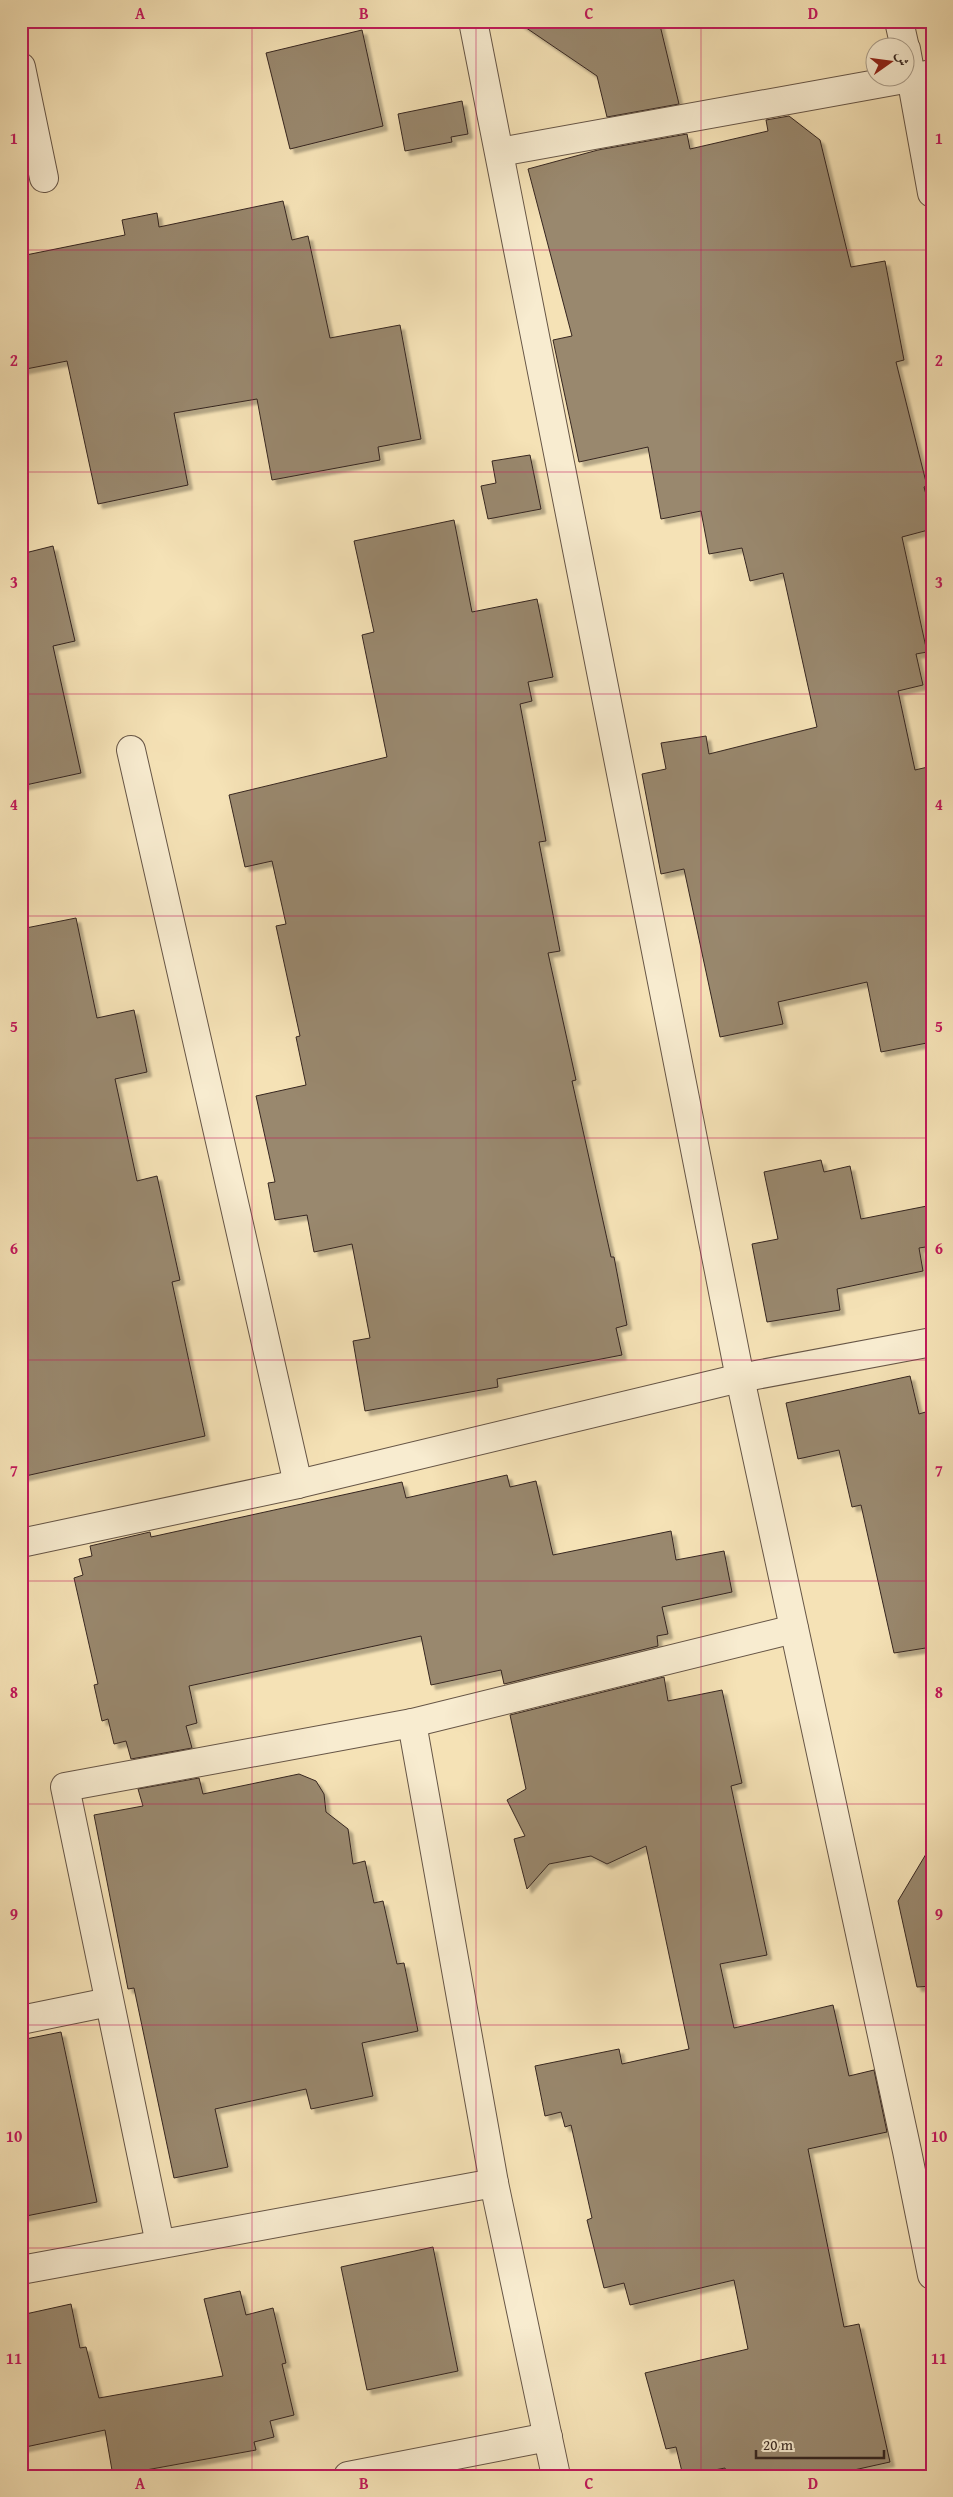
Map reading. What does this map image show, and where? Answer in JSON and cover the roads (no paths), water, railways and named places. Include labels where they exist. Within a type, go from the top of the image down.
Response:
[{"type":"street","points":[[473,21],[740,1378],[932,2276]]},
{"type":"street","points":[[899,21],[903,38]]},
{"type":"street","points":[[21,67],[44,178]]},
{"type":"street","points":[[500,152],[922,75],[932,193]]},
{"type":"street","points":[[131,750],[298,1484]]},
{"type":"street","points":[[21,1543],[298,1484],[740,1378],[932,1342]]},
{"type":"street","points":[[160,2244],[65,1787],[412,1723],[794,1629]]},
{"type":"street","points":[[412,1723],[494,2183],[556,2476]]},
{"type":"street","points":[[21,2020],[109,2002]]},
{"type":"street","points":[[21,2270],[494,2183]]},
{"type":"street","points":[[348,2476],[548,2437]]}]
